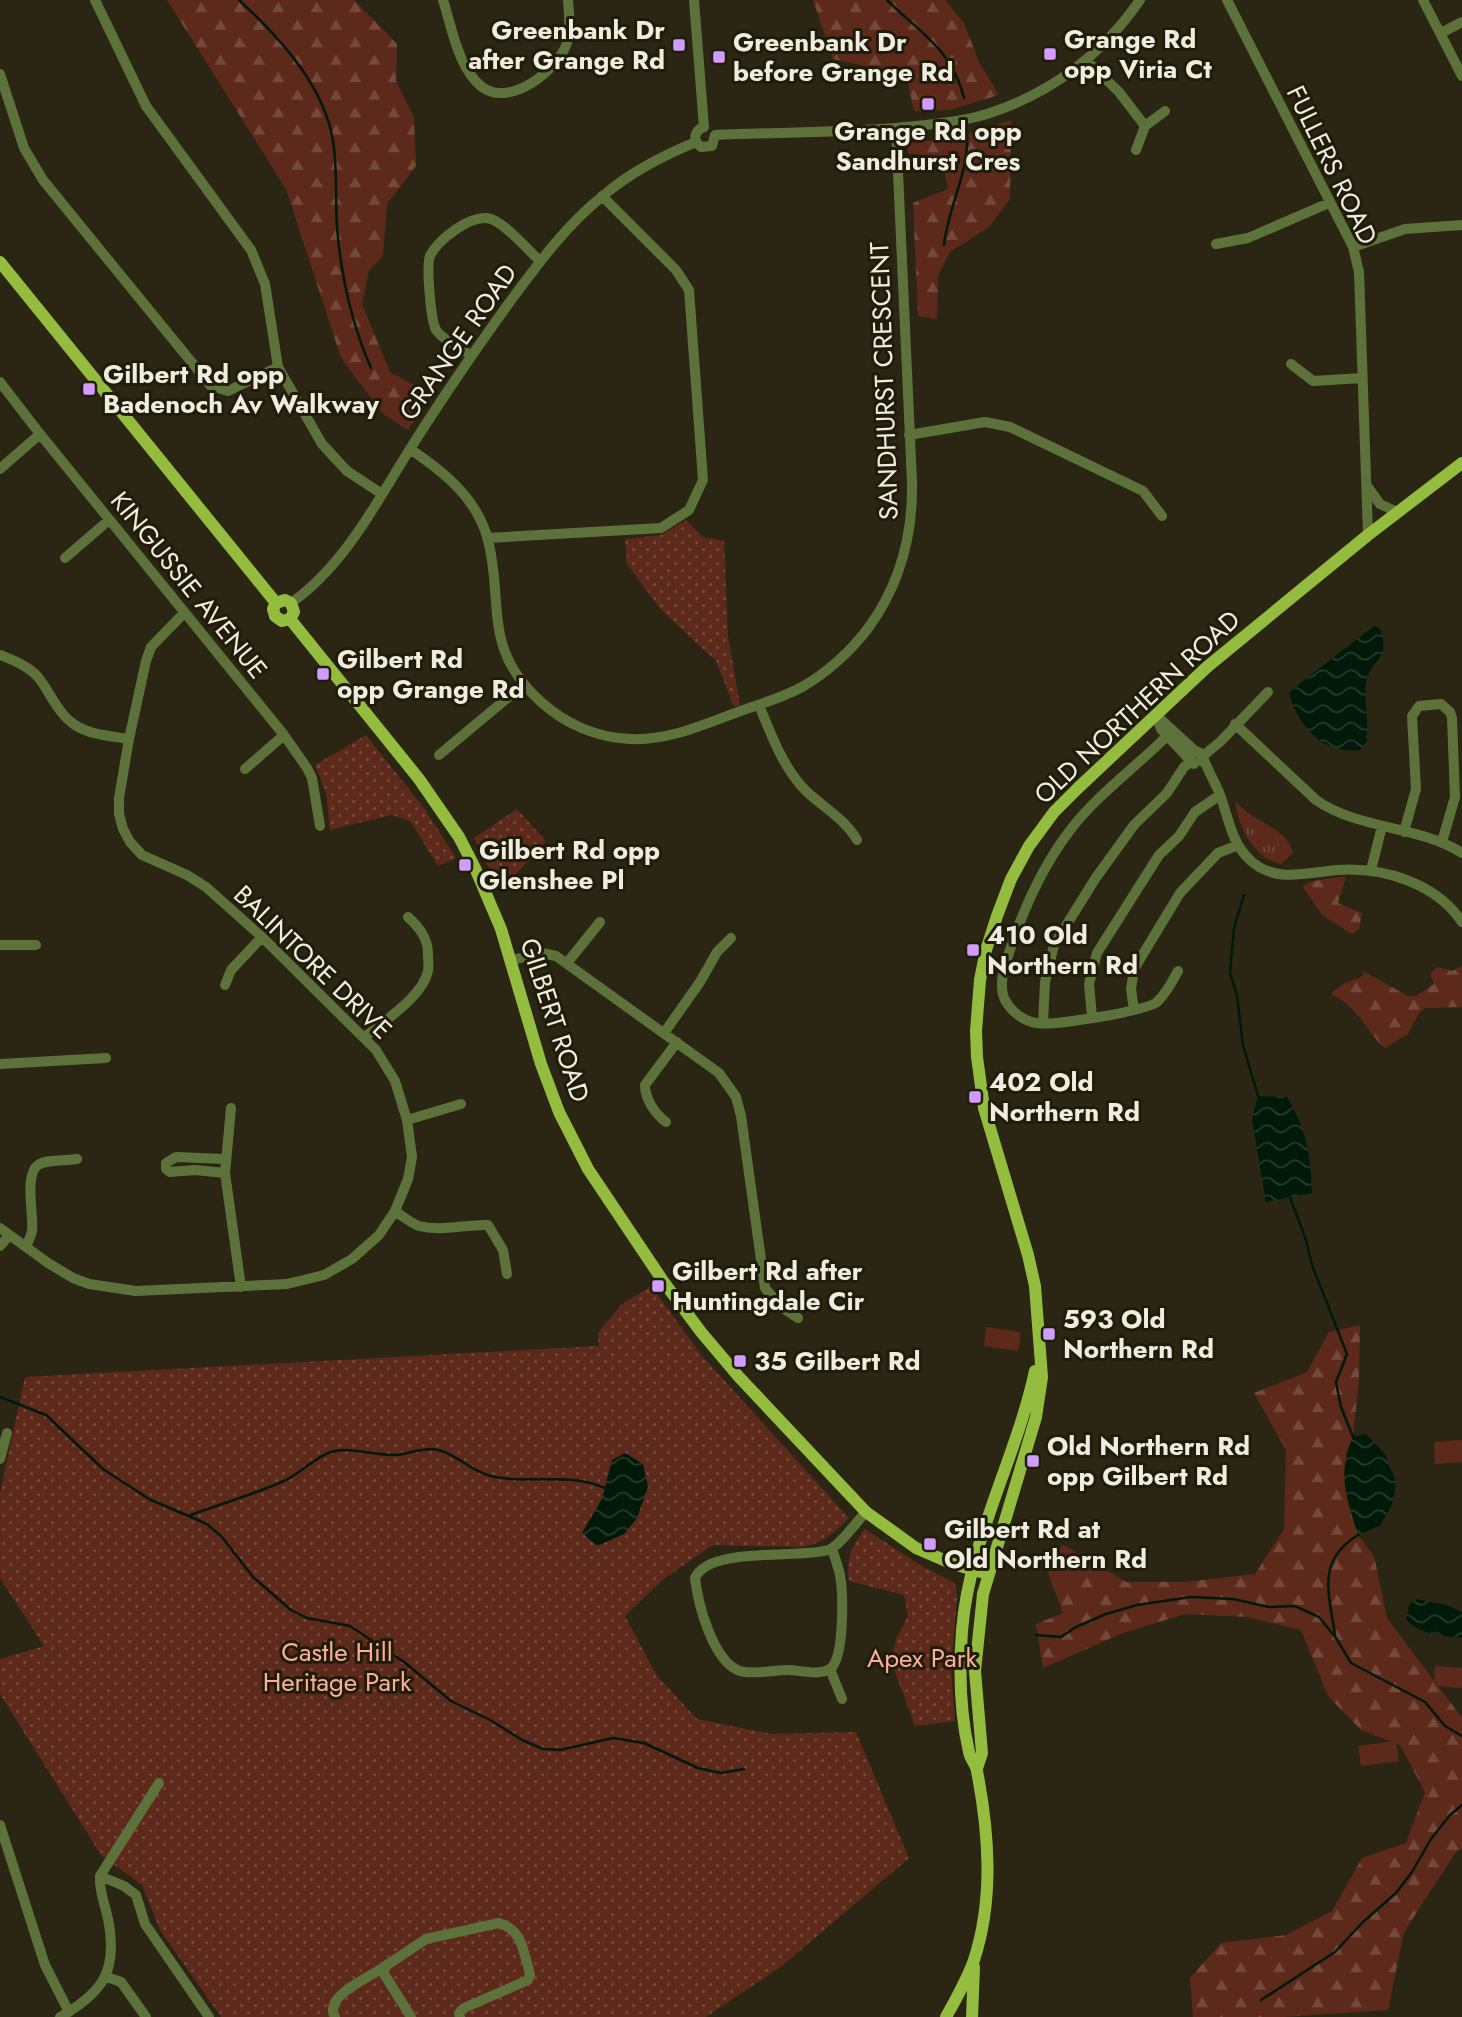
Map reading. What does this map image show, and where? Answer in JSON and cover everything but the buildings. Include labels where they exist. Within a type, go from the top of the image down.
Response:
[{"type":"main road","points":[[0,262],[276,603]]},
{"type":"main road","name":"OLD NORTHERN ROAD","points":[[977,1768],[982,1754],[976,1710],[977,1632],[988,1574],[1036,1417],[1042,1377],[1036,1297],[1028,1255],[992,1138],[980,1082],[976,1031],[980,980],[997,916],[1011,879],[1029,846],[1078,788],[1207,667],[1368,535],[1462,463]]},
{"type":"main road","points":[[285,600],[291,603],[294,612],[290,619],[282,621],[275,616],[276,603],[285,600]]},
{"type":"main road","name":"GILBERT ROAD","points":[[290,619],[411,769],[449,821],[475,868],[512,960],[541,1064],[559,1112],[588,1169],[663,1281],[701,1332],[757,1397],[866,1512],[916,1548],[988,1574]]},
{"type":"main road","name":"OLD NORTHERN ROAD","points":[[946,2017],[974,1960],[988,1885],[988,1858],[977,1768],[970,1755],[961,1679],[962,1630],[972,1570],[1028,1402],[1040,1354]]},
{"type":"main road","points":[[972,2017],[974,1960]]},
{"type":"street","points":[[95,0],[142,99],[251,250],[265,284],[278,366],[329,453],[347,471],[382,494]]},
{"type":"street","points":[[443,0],[466,69],[483,87],[494,92],[512,92],[531,83],[551,68],[561,56],[568,40],[568,0]]},
{"type":"street","points":[[694,0],[704,127]]},
{"type":"street","points":[[715,135],[896,128],[988,114],[1054,84],[1086,60],[1118,28],[1140,0]]},
{"type":"street","name":"FULLERS ROAD","points":[[1227,0],[1353,247],[1359,272],[1368,535]]},
{"type":"street","points":[[1423,0],[1462,76]]},
{"type":"street","points":[[1441,33],[1462,22]]},
{"type":"street","points":[[1086,60],[1119,92],[1145,126]]},
{"type":"street","points":[[0,74],[24,148],[43,180],[211,386],[228,391],[278,366]]},
{"type":"street","points":[[1136,150],[1145,126],[1165,111]]},
{"type":"street","points":[[704,127],[715,135],[715,142],[709,148],[701,147],[696,142],[696,133],[704,127]]},
{"type":"street","name":"SANDHURST CRESCENT","points":[[410,449],[440,469],[464,493],[487,538],[499,636],[505,653],[523,684],[551,711],[575,726],[602,735],[631,739],[673,734],[781,697],[819,675],[856,642],[881,608],[902,563],[911,524],[912,482],[896,128]]},
{"type":"street","name":"GRANGE ROAD","points":[[291,603],[325,573],[350,542],[471,355],[565,231],[602,196],[646,166],[696,142]]},
{"type":"street","points":[[487,538],[661,528],[689,510],[702,480],[689,290],[676,270],[602,196]]},
{"type":"street","points":[[1216,244],[1248,238],[1329,203]]},
{"type":"street","points":[[471,355],[437,332],[431,317],[429,257],[441,242],[477,218],[491,219],[540,261]]},
{"type":"street","points":[[1353,247],[1405,229],[1462,225]]},
{"type":"street","points":[[1291,364],[1313,381],[1362,378]]},
{"type":"street","name":"KINGUSSIE AVENUE","points":[[0,382],[284,736],[312,779],[320,826]]},
{"type":"street","points":[[909,435],[985,422],[1010,427],[1143,491],[1161,516]]},
{"type":"street","points":[[0,469],[40,434]]},
{"type":"street","points":[[1366,485],[1380,504],[1397,512]]},
{"type":"street","points":[[65,558],[109,520]]},
{"type":"street","name":"BALINTORE DRIVE","points":[[0,1228],[65,1273],[89,1284],[136,1291],[288,1284],[324,1275],[352,1259],[379,1235],[395,1211],[408,1179],[412,1157],[407,1119],[395,1081],[386,1064],[365,1037],[206,887],[142,855],[130,842],[119,814],[119,798],[146,661],[151,647],[184,613]]},
{"type":"street","points":[[0,655],[16,661],[36,675],[61,711],[75,725],[93,733],[129,739]]},
{"type":"street","points":[[439,755],[523,684]]},
{"type":"street","points":[[1043,1023],[1045,982],[1054,945],[1088,890],[1134,825],[1163,799],[1184,767],[1220,742],[1268,692]]},
{"type":"street","points":[[1405,832],[1416,789],[1412,716],[1419,706],[1441,704],[1450,712],[1452,718],[1455,796],[1442,842]]},
{"type":"street","points":[[759,705],[776,747],[804,789],[851,829],[857,840]]},
{"type":"street","points":[[1156,716],[1167,736],[1198,756]]},
{"type":"street","points":[[1156,716],[1198,756],[1220,795],[1238,845],[1254,864],[1279,874],[1371,870],[1434,892],[1462,922]]},
{"type":"street","points":[[1235,724],[1320,804],[1345,816],[1442,842],[1462,853]]},
{"type":"street","points":[[245,769],[284,736]]},
{"type":"street","points":[[1167,736],[1072,828],[1028,898],[1002,985],[1004,998],[1012,1011],[1024,1019],[1043,1023],[1134,1010],[1155,1003],[1178,971]]},
{"type":"street","points":[[1092,1017],[1089,984],[1097,953],[1160,855],[1181,833],[1195,812],[1220,795]]},
{"type":"street","points":[[1371,870],[1382,826]]},
{"type":"street","points":[[1134,1010],[1131,989],[1134,969],[1181,892],[1218,853],[1238,845]]},
{"type":"street","points":[[365,1037],[423,985],[428,970],[428,948],[421,930],[408,917]]},
{"type":"street","points":[[566,962],[600,922]]},
{"type":"street","points":[[225,985],[231,970],[262,937]]},
{"type":"street","points":[[664,1033],[700,982],[717,951],[731,938]]},
{"type":"street","points":[[0,945],[37,945]]},
{"type":"street","points":[[512,960],[542,953],[566,962],[719,1073],[736,1097],[741,1116],[765,1287],[780,1306],[798,1318]]},
{"type":"street","points":[[666,1122],[654,1110],[645,1085],[677,1042]]},
{"type":"street","points":[[0,1064],[106,1058]]},
{"type":"street","points":[[407,1119],[461,1104]]},
{"type":"street","points":[[231,1108],[225,1173],[241,1287]]},
{"type":"street","points":[[225,1159],[176,1157],[166,1163],[166,1169],[170,1172],[194,1170],[225,1173]]},
{"type":"street","points":[[26,1247],[32,1232],[31,1183],[37,1165],[77,1159]]},
{"type":"street","points":[[395,1211],[418,1226],[488,1226],[503,1250],[508,1274]]},
{"type":"street","points":[[0,1246],[9,1236]]},
{"type":"street","points":[[0,1459],[6,1433]]},
{"type":"street","points":[[832,1549],[840,1576],[841,1617],[839,1653],[830,1669],[818,1672],[746,1672],[731,1667],[716,1649],[695,1578],[705,1566],[733,1559],[805,1555],[832,1549],[866,1512]]},
{"type":"street","points":[[830,1669],[842,1699]]},
{"type":"street","points":[[0,1825],[64,2015],[102,1986],[107,1977],[110,1965],[108,1920],[99,1890],[100,1876],[159,1783]]},
{"type":"street","points":[[100,1876],[124,1886],[136,1895],[145,1924],[209,2017]]},
{"type":"street","points":[[335,2017],[333,2004],[339,1996],[426,1940],[499,1923],[510,1926],[517,1932],[530,1974],[528,1980],[464,2008],[459,2013],[460,2017]]},
{"type":"street","points":[[381,1969],[407,2016]]},
{"type":"street","points":[[107,1977],[121,1982],[146,2017]]},
{"type":"green space","points":[[167,0],[354,0],[397,44],[396,81],[414,117],[416,166],[387,204],[383,256],[369,270],[362,304],[390,372],[432,395],[408,430],[382,413],[341,358],[286,189]]},
{"type":"green space","points":[[813,0],[945,0],[964,23],[979,62],[999,95],[949,110],[914,111],[906,75],[833,59]]},
{"type":"green space","points":[[1011,120],[1010,199],[989,227],[950,252],[938,276],[937,319],[918,316],[913,203],[948,189],[941,158],[908,153],[908,145],[958,136]]},
{"type":"green space","points":[[686,520],[703,537],[724,541],[728,636],[740,705],[734,707],[716,661],[661,610],[627,564],[625,539],[661,535]]},
{"type":"green space","points":[[366,735],[424,808],[456,858],[438,866],[410,821],[392,815],[330,830],[326,793],[315,765]]},
{"type":"green space","points":[[1235,800],[1242,808],[1284,837],[1293,853],[1281,864],[1262,855],[1249,840],[1243,830]]},
{"type":"green space","points":[[517,809],[546,841],[501,891],[474,838]]},
{"type":"green space","points":[[1346,877],[1338,903],[1362,913],[1359,929],[1352,934],[1322,915],[1303,887],[1309,882]]},
{"type":"green space","points":[[1462,966],[1462,1007],[1425,1008],[1419,1013],[1408,1034],[1385,1048],[1351,1008],[1331,993],[1345,983],[1363,976],[1363,971],[1408,996],[1416,996],[1434,984],[1430,974],[1437,967],[1452,971]]},
{"type":"green space","name":"Castle Hill Heritage Park","points":[[651,1286],[703,1357],[849,1518],[828,1537],[809,1546],[713,1545],[665,1578],[625,1616],[657,1676],[697,1719],[772,1734],[856,1732],[909,1858],[782,1966],[706,2017],[221,2017],[160,1930],[142,1885],[101,1855],[0,1694],[0,1659],[44,1646],[0,1578],[0,1493],[25,1377],[599,1346],[598,1333],[621,1305]]},
{"type":"green space","points":[[1360,1325],[1359,1379],[1353,1437],[1346,1453],[1358,1535],[1374,1556],[1387,1618],[1462,1718],[1462,1849],[1456,1852],[1404,1932],[1388,2010],[1284,2017],[1193,2017],[1190,1978],[1221,1943],[1286,1935],[1332,1911],[1362,1858],[1406,1843],[1425,1792],[1400,1745],[1361,1730],[1328,1696],[1301,1630],[1247,1617],[1185,1614],[1123,1633],[1043,1668],[1036,1624],[1063,1613],[1043,1559],[1064,1545],[1126,1582],[1185,1582],[1255,1574],[1284,1529],[1286,1450],[1254,1393],[1307,1372],[1329,1332]]},
{"type":"green space","points":[[986,1327],[1021,1332],[1018,1351],[984,1346]]},
{"type":"green space","points":[[1462,1440],[1462,1462],[1435,1464],[1434,1442]]},
{"type":"green space","name":"Apex Park","points":[[865,1529],[920,1565],[955,1583],[957,1598],[951,1668],[955,1721],[915,1726],[891,1661],[896,1639],[908,1616],[904,1595],[849,1581],[851,1553]]},
{"type":"green space","points":[[1435,1666],[1462,1668],[1462,1688],[1434,1686]]},
{"type":"green space","points":[[1396,1741],[1399,1761],[1361,1766],[1358,1746]]},
{"type":"water","points":[[1374,626],[1380,629],[1383,647],[1366,683],[1368,740],[1360,750],[1335,748],[1314,736],[1305,727],[1289,692]]},
{"type":"water","points":[[1258,1096],[1287,1097],[1299,1120],[1306,1143],[1312,1193],[1266,1202],[1252,1120]]},
{"type":"water","points":[[1366,1434],[1385,1454],[1396,1482],[1392,1505],[1380,1526],[1358,1535],[1347,1497],[1344,1474],[1353,1437]]},
{"type":"water","points":[[625,1453],[643,1464],[648,1487],[637,1518],[624,1534],[597,1546],[582,1533],[602,1499],[612,1460]]},
{"type":"water","points":[[1416,1599],[1447,1605],[1462,1612],[1462,1638],[1431,1633],[1411,1624],[1406,1619],[1409,1605]]},
{"type":"waterway","points":[[239,0],[294,59],[317,94],[325,112],[335,154],[337,227],[344,281],[358,334],[371,368]]},
{"type":"waterway","points":[[887,0],[943,54],[959,81],[964,98]]},
{"type":"waterway","points":[[944,245],[965,162],[967,134]]},
{"type":"waterway","points":[[1244,895],[1234,928],[1230,973],[1237,996],[1243,1045],[1258,1096]]},
{"type":"waterway","points":[[1290,1197],[1312,1265],[1347,1354],[1336,1382],[1341,1407],[1353,1437]]},
{"type":"waterway","points":[[0,1397],[46,1415],[103,1469],[149,1499],[207,1524],[222,1537],[253,1577],[291,1610],[307,1618],[350,1626],[404,1662],[451,1701],[492,1721],[522,1740],[543,1749],[560,1750],[613,1738],[644,1743],[698,1768],[721,1773],[744,1769]]},
{"type":"waterway","points":[[191,1515],[275,1485],[292,1477],[325,1454],[339,1450],[395,1455],[432,1449],[448,1454],[486,1475],[509,1479],[564,1479],[605,1488]]},
{"type":"waterway","points":[[1335,1635],[1328,1579],[1336,1556],[1358,1535]]},
{"type":"waterway","points":[[1036,1635],[1061,1637],[1106,1614],[1137,1605],[1191,1597],[1233,1599],[1269,1607],[1295,1606],[1319,1617],[1351,1663],[1425,1702],[1445,1726],[1462,1736]]},
{"type":"waterway","points":[[1261,2000],[1335,1952],[1396,1893],[1431,1839],[1450,1815],[1462,1805]]},
{"type":"place","name":"Greenbank Dr after Grange Rd","points":[[679,45]]},
{"type":"place","name":"Grange Rd opp Viria Ct","points":[[1050,54]]},
{"type":"place","name":"Greenbank Dr before Grange Rd","points":[[719,57]]},
{"type":"place","name":"Grange Rd opp Sandhurst Cres","points":[[928,104]]},
{"type":"place","name":"Gilbert Rd opp Badenoch Av Walkway","points":[[89,389]]},
{"type":"place","name":"Gilbert Rd opp Grange Rd","points":[[323,674]]},
{"type":"place","name":"Gilbert Rd opp Glenshee Pl","points":[[465,865]]},
{"type":"place","name":"410 Old Northern Rd","points":[[973,950]]},
{"type":"place","name":"402 Old Northern Rd","points":[[975,1097]]},
{"type":"place","name":"Gilbert Rd after Huntingdale Cir","points":[[658,1286]]},
{"type":"place","name":"593 Old Northern Rd","points":[[1049,1334]]},
{"type":"place","name":"35 Gilbert Rd","points":[[740,1361]]},
{"type":"place","name":"Old Northern Rd opp Gilbert Rd","points":[[1033,1461]]},
{"type":"place","name":"Gilbert Rd at Old Northern Rd","points":[[930,1544]]}]
